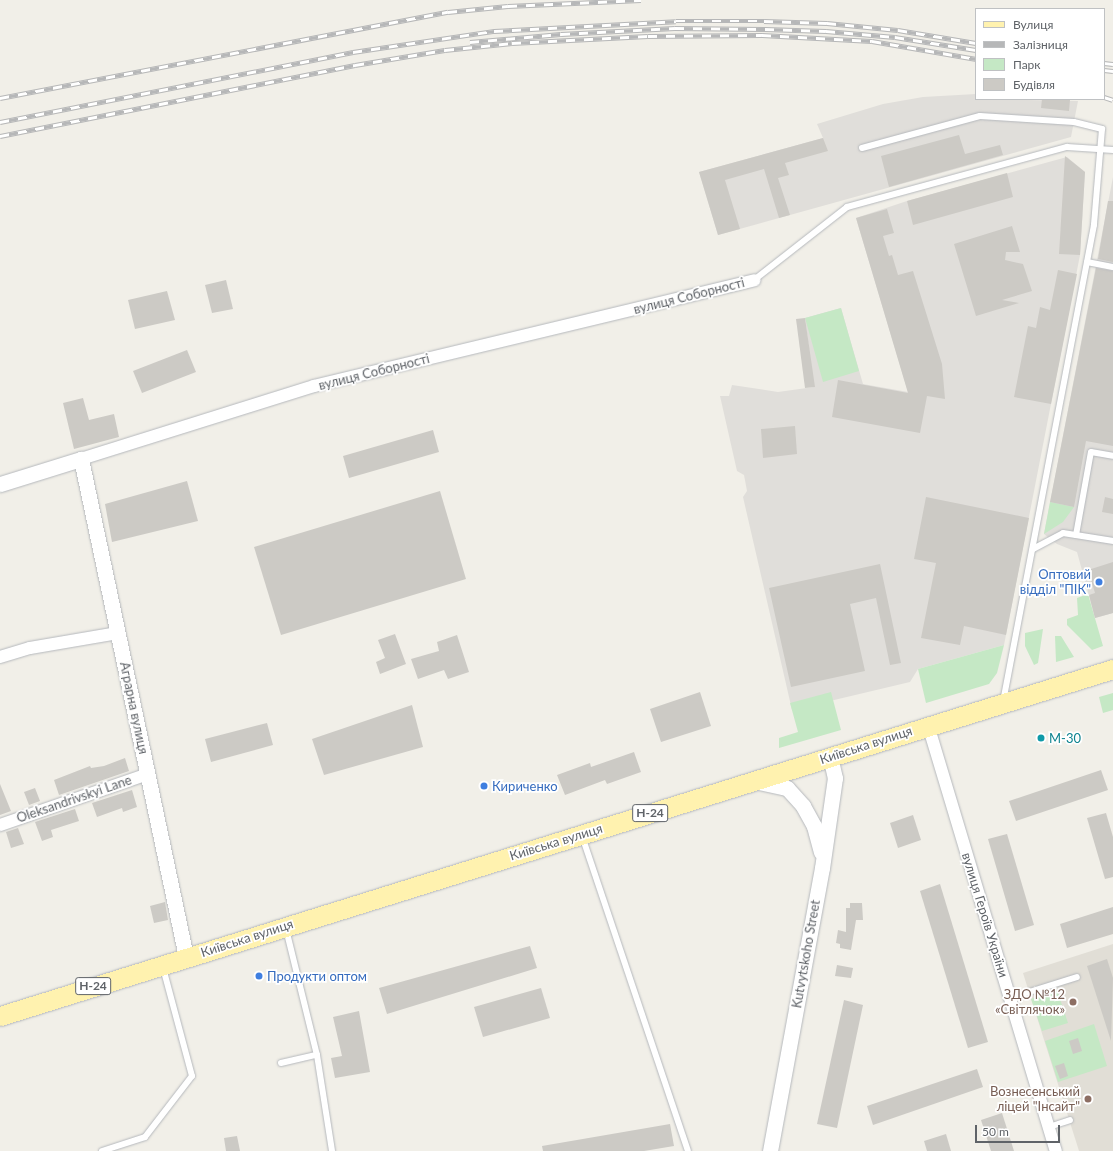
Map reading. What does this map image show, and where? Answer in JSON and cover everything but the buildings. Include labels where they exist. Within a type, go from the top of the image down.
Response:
[{"type":"main road","name":"Київська вулиця","points":[[0,1016],[830,757],[928,725],[1113,669]]},
{"type":"street","name":"вулиця Соборності","points":[[0,484],[81,460],[314,386],[754,280]]},
{"type":"street","name":"Аграрна вулиця","points":[[81,460],[186,957]]},
{"type":"street","points":[[0,657],[30,648],[118,633]]},
{"type":"street","name":"вулиця Героїв України","points":[[928,725],[1056,1151]]},
{"type":"street","name":"Kutvytskoho Street","points":[[770,1151],[822,868],[835,778],[830,757]]},
{"type":"street","name":"Oleksandrivskyi Lane","points":[[0,825],[148,774]]},
{"type":"street","points":[[753,781],[787,788],[803,806],[814,826],[822,868]]},
{"type":"lane","points":[[862,148],[987,116],[1074,122],[1102,129],[1094,226],[1003,702]]},
{"type":"lane","points":[[754,280],[847,207],[1067,147],[1113,150]]},
{"type":"lane","points":[[1087,262],[1113,267]]},
{"type":"lane","points":[[1076,535],[1091,452],[1113,456]]},
{"type":"lane","points":[[1033,548],[1063,533],[1113,541]]},
{"type":"lane","points":[[582,834],[688,1151]]},
{"type":"lane","points":[[285,926],[317,1055],[332,1151]]},
{"type":"lane","points":[[102,1151],[145,1137],[192,1076],[162,965]]},
{"type":"lane","points":[[1010,998],[1077,977]]},
{"type":"lane","points":[[281,1063],[317,1055]]},
{"type":"lane","points":[[1049,1127],[1070,1120]]},
{"type":"shaded area","points":[[975,94],[975,100],[1078,101],[1071,137],[718,235],[699,172],[823,138],[817,124],[883,104],[923,97]]},
{"type":"shaded area","points":[[1067,157],[1085,172],[1080,255],[1004,645],[918,669],[910,682],[792,710],[743,497],[747,491],[744,475],[737,471],[720,396],[729,396],[732,385],[778,392],[814,387],[805,318],[841,308],[863,384],[908,392],[856,218],[907,201]]},
{"type":"shaded area","points":[[1113,177],[1113,613],[1095,618],[1077,552],[1057,544],[1044,534]]},
{"type":"shaded area","name":"ЗДО №12 «Світлячок»","points":[[1113,944],[1113,1151],[1079,1151],[1023,973]]},
{"type":"green space","points":[[841,308],[859,371],[823,382],[805,318]]},
{"type":"green space","points":[[1050,502],[1074,507],[1063,522],[1044,534]]},
{"type":"green space","points":[[1088,594],[1103,646],[1092,650],[1067,625],[1067,619],[1078,615],[1077,598]]},
{"type":"green space","points":[[1043,629],[1038,663],[1034,665],[1025,646],[1025,633]]},
{"type":"green space","points":[[1055,636],[1061,636],[1074,657],[1056,662]]},
{"type":"green space","points":[[1004,645],[997,673],[989,684],[926,703],[918,669]]},
{"type":"green space","points":[[831,692],[841,730],[779,748],[779,738],[798,732],[790,703]]},
{"type":"green space","points":[[1113,693],[1113,710],[1103,713],[1099,697]]},
{"type":"green space","points":[[1057,990],[1068,1023],[1042,1031],[1031,999]]},
{"type":"green space","points":[[1094,1024],[1107,1066],[1058,1082],[1045,1041]]},
{"type":"railway","points":[[0,98],[448,12],[508,6],[641,0]]},
{"type":"railway","points":[[0,122],[353,52],[494,31],[676,21],[764,21],[827,23],[898,30],[975,43]]},
{"type":"railway","points":[[470,42],[561,34],[675,28],[765,29],[826,31],[895,37],[975,50]]},
{"type":"railway","points":[[0,136],[355,65],[445,50],[512,43],[648,36],[762,35],[872,41],[975,59]]},
{"type":"railway","points":[[1105,63],[1113,64]]},
{"type":"railway","points":[[1105,70],[1113,71]]},
{"type":"railway","points":[[1105,97],[1113,100]]},
{"type":"place","name":"Оптовий відділ \"ПІК\"","points":[[1099,582]]},
{"type":"place","name":"М-30","points":[[1041,738]]},
{"type":"place","name":"Кириченко","points":[[484,786]]},
{"type":"place","name":"Продукти оптом","points":[[259,976]]},
{"type":"place","name":"ЗДО №12 «Світлячок»","points":[[1073,1002]]},
{"type":"place","name":"Вознесенський ліцей \"Інсайт\"","points":[[1088,1099]]}]
